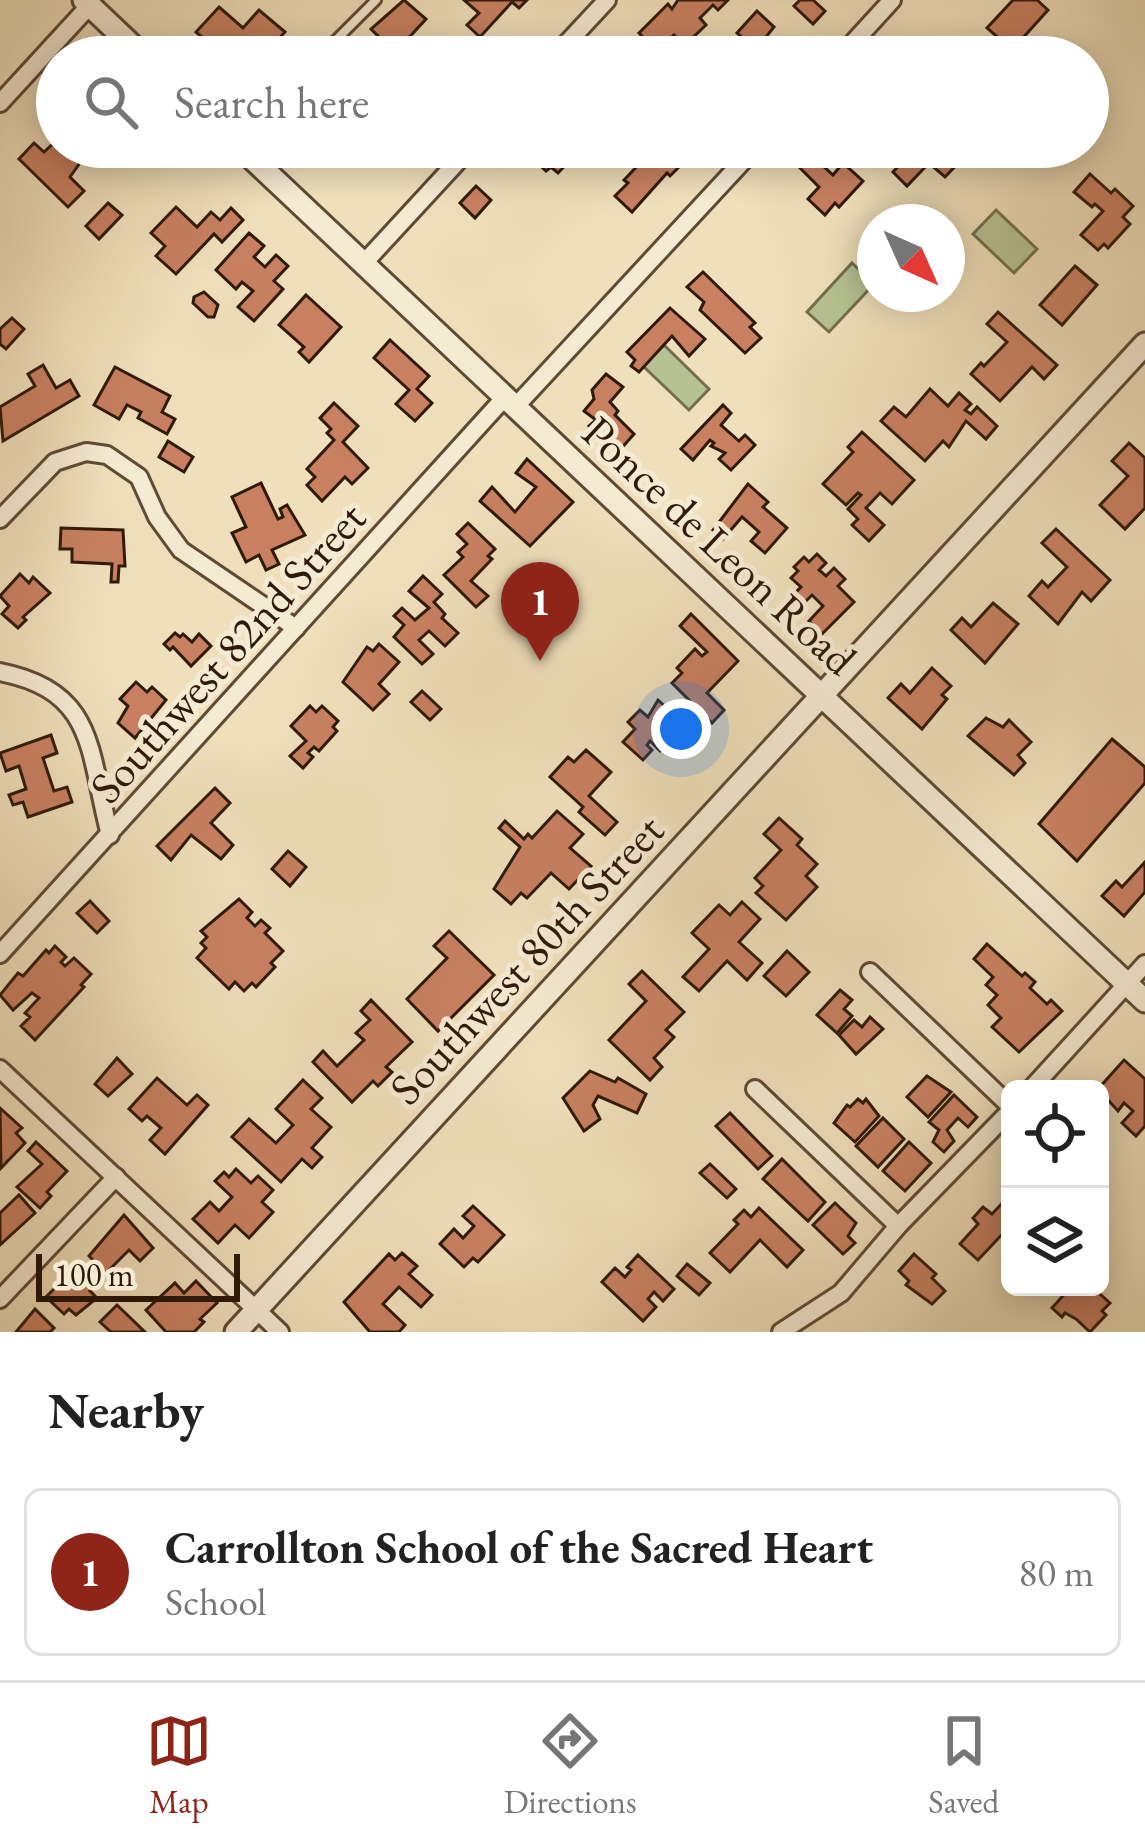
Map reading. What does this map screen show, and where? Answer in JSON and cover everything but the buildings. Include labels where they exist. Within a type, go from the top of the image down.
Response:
[{"type":"street","points":[[574,36],[607,0]]},
{"type":"street","points":[[859,36],[892,0]]},
{"type":"street","points":[[58,36],[87,3],[122,36]]},
{"type":"street","points":[[0,103],[36,62]]},
{"type":"street","name":"Ponce de Leon Road","points":[[263,168],[1145,1001]]},
{"type":"street","points":[[364,262],[451,168]]},
{"type":"street","name":"Southwest 82nd Street","points":[[0,954],[296,628],[736,168]]},
{"type":"street","name":"Southwest 80th Street","points":[[236,1332],[1145,344]]},
{"type":"street","points":[[0,519],[55,462],[79,453],[107,455],[139,477],[157,517],[182,550],[296,628]]},
{"type":"street","points":[[0,671],[47,685],[71,705],[86,740],[110,835]]},
{"type":"street","points":[[1038,1080],[1145,964]]},
{"type":"street","points":[[869,972],[1001,1099]]},
{"type":"street","points":[[0,1070],[280,1332]]},
{"type":"street","points":[[755,1089],[898,1226]]},
{"type":"street","points":[[781,1332],[842,1293],[1001,1117]]},
{"type":"street","points":[[0,1299],[116,1177]]},
{"type":"lane","points":[[340,36],[376,0]]},
{"type":"green space","points":[[996,210],[1037,249],[1014,273],[973,234]]},
{"type":"green space","points":[[852,263],[857,268],[857,302],[829,332],[807,312]]},
{"type":"green space","points":[[664,345],[709,389],[689,410],[643,366]]},
{"type":"place","name":"Carrollton School of the Sacred Heart","points":[[540,661]]}]
